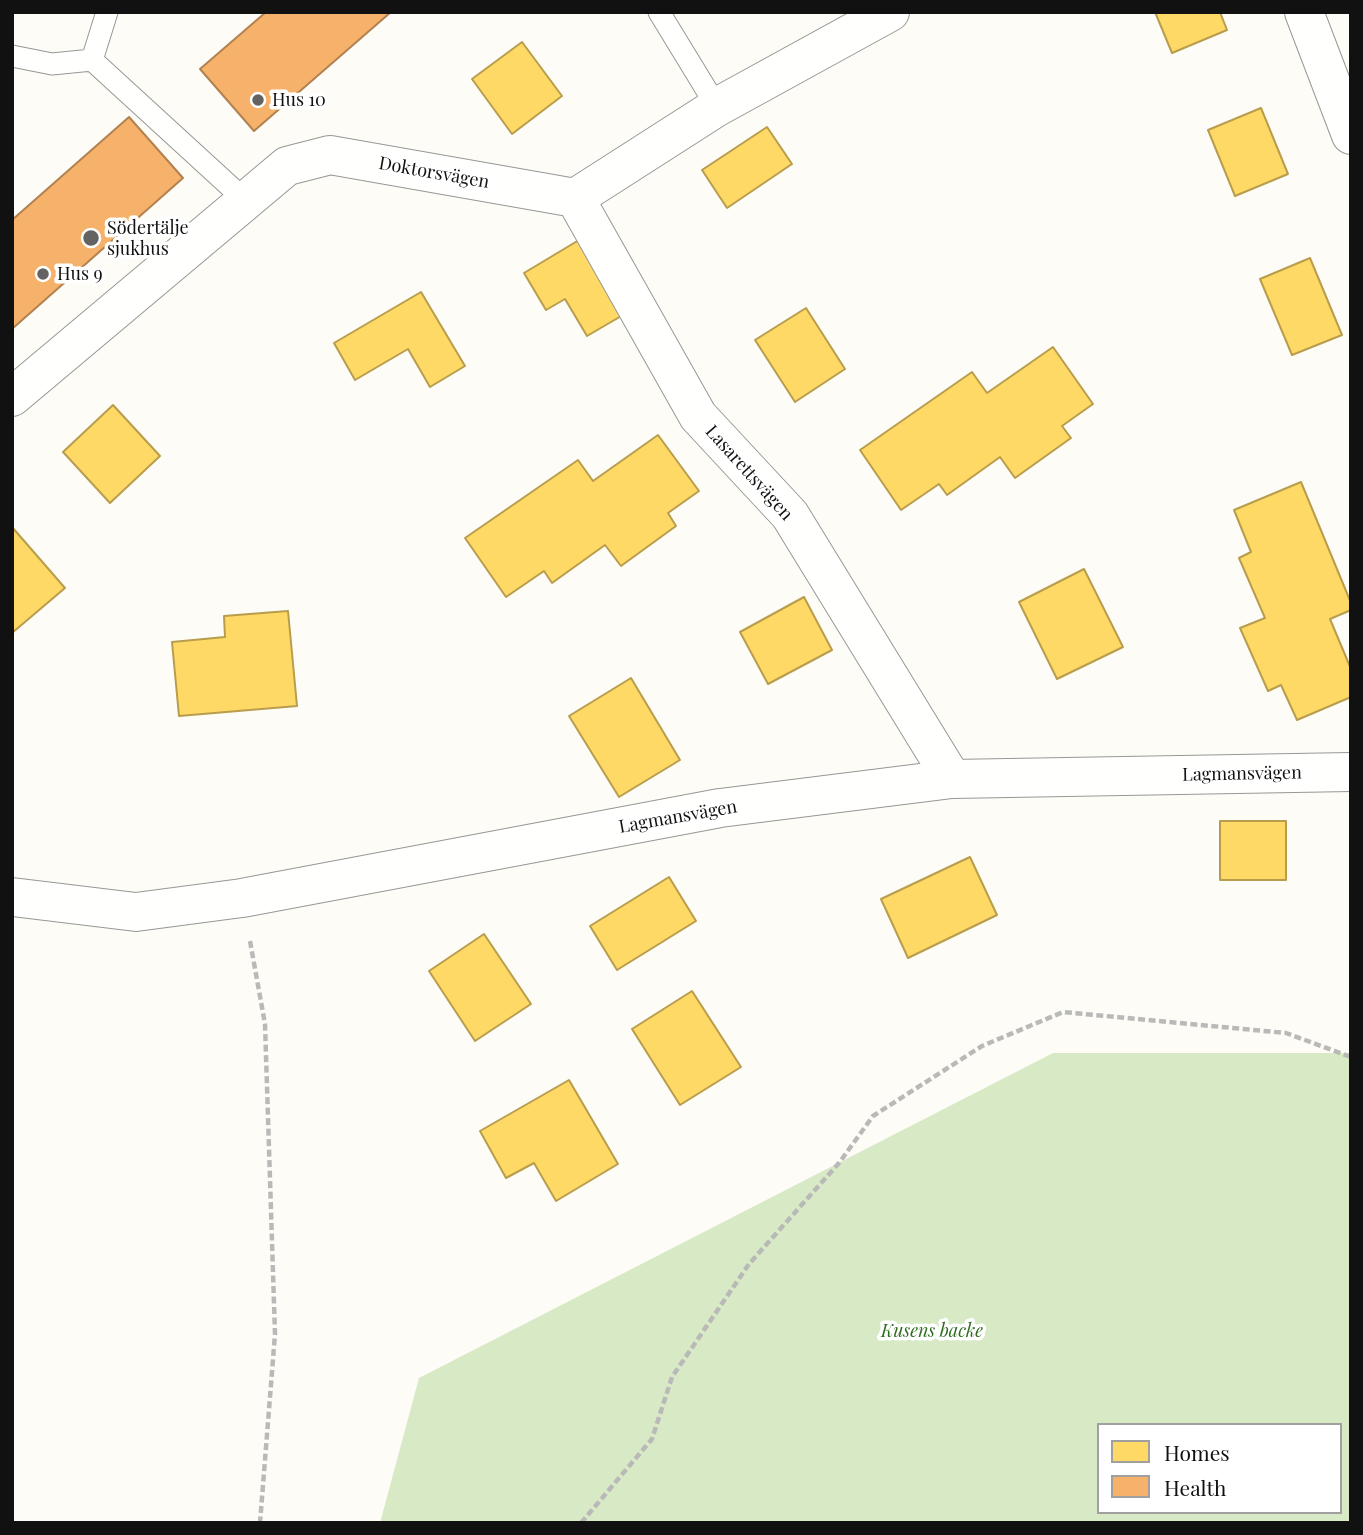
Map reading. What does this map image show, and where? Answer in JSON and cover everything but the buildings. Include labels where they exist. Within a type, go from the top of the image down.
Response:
[{"type":"street","points":[[1304,12],[1351,135]]},
{"type":"street","points":[[575,198],[717,107],[878,15]]},
{"type":"street","name":"Doktorsvägen","points":[[12,397],[287,166],[330,155],[575,198]]},
{"type":"street","name":"Lasarettsvägen","points":[[575,198],[698,416],[790,515],[952,779]]},
{"type":"street","name":"Lagmansvägen","points":[[12,897],[136,912],[242,898],[719,808],[952,779],[1351,772]]},
{"type":"lane","points":[[92,60],[107,12]]},
{"type":"lane","points":[[659,12],[717,107]]},
{"type":"lane","points":[[12,55],[52,64],[92,60],[246,201]]},
{"type":"path","points":[[242,898],[265,1024],[275,1334],[260,1523]]},
{"type":"path","points":[[581,1523],[652,1439],[672,1377],[749,1264],[839,1163],[873,1116],[982,1046],[1063,1012],[1286,1033],[1351,1057]]},
{"type":"green space","name":"Kusens backe","points":[[1053,1053],[1351,1053],[1351,1523],[380,1523],[419,1378]]},
{"type":"place","name":"Hus 10","points":[[258,100]]},
{"type":"place","name":"Södertälje sjukhus","points":[[91,238]]},
{"type":"place","name":"Hus 9","points":[[43,274]]}]
